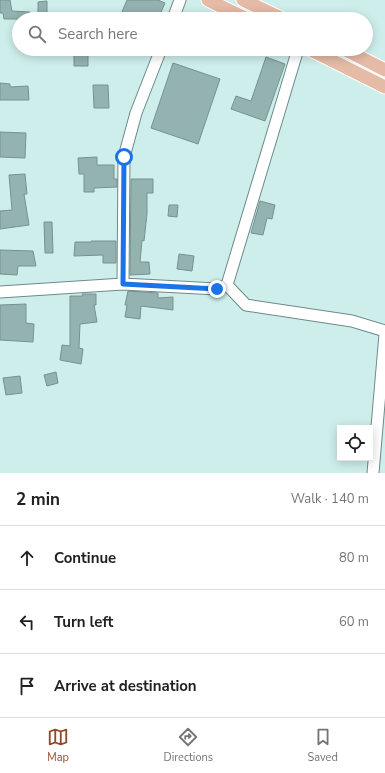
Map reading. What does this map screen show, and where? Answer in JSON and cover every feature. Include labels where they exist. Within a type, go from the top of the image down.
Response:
[{"type":"main road","points":[[208,0],[233,12]]},
{"type":"main road","points":[[243,0],[268,12]]},
{"type":"main road","points":[[323,56],[385,87]]},
{"type":"main road","points":[[358,56],[385,70]]},
{"type":"street","points":[[176,12],[180,0]]},
{"type":"street","points":[[123,284],[124,157],[136,113],[158,56]]},
{"type":"street","points":[[227,285],[296,56]]},
{"type":"street","points":[[0,292],[123,284],[217,289],[227,285]]},
{"type":"street","points":[[227,285],[246,305],[352,321],[385,331]]},
{"type":"street","points":[[373,473],[385,334]]},
{"type":"building","points":[[0,0],[10,0],[12,11],[30,12],[12,12],[12,19],[4,19],[3,13],[0,13]]},
{"type":"building","points":[[127,0],[158,0],[165,3],[161,12],[122,12]]},
{"type":"building","points":[[47,1],[47,12],[38,12],[38,2]]},
{"type":"building","points":[[74,56],[88,56],[88,66],[74,66]]},
{"type":"building","points":[[266,57],[285,64],[265,121],[231,109],[236,96],[251,101]]},
{"type":"building","points":[[173,63],[220,79],[198,144],[151,128]]},
{"type":"building","points":[[0,83],[10,84],[10,87],[28,86],[29,100],[0,100]]},
{"type":"building","points":[[93,85],[108,85],[109,108],[94,108]]},
{"type":"building","points":[[0,132],[26,133],[25,158],[0,157]]},
{"type":"building","points":[[97,157],[97,165],[114,165],[114,179],[117,179],[117,187],[94,188],[94,192],[84,192],[84,174],[79,174],[78,158]]},
{"type":"building","points":[[25,174],[27,194],[24,194],[29,225],[0,229],[0,211],[12,210],[9,175]]},
{"type":"building","points":[[131,179],[153,179],[153,193],[147,193],[147,214],[140,262],[149,262],[150,274],[130,275]]},
{"type":"building","points":[[260,201],[275,205],[272,219],[267,218],[263,235],[251,233]]},
{"type":"building","points":[[169,205],[178,205],[177,217],[168,216]]},
{"type":"building","points":[[44,222],[52,222],[53,253],[45,253]]},
{"type":"building","points":[[116,241],[116,263],[103,263],[103,255],[74,256],[75,242]]},
{"type":"building","points":[[0,250],[33,251],[36,266],[18,266],[17,275],[0,274]]},
{"type":"building","points":[[179,254],[194,256],[192,271],[177,269]]},
{"type":"building","points":[[128,291],[158,293],[158,298],[173,297],[173,310],[141,306],[140,319],[125,317],[127,305],[125,305]]},
{"type":"building","points":[[82,294],[96,294],[96,305],[94,305],[97,322],[80,324],[79,348],[83,349],[81,364],[60,360],[62,345],[70,346],[70,296],[83,296]]},
{"type":"building","points":[[26,304],[26,323],[34,324],[33,342],[0,340],[0,305]]},
{"type":"building","points":[[56,372],[58,383],[47,386],[44,375]]},
{"type":"building","points":[[20,376],[22,393],[6,395],[3,378]]},
{"type":"route","points":[[124,157],[122,240],[123,284],[217,289]]}]
